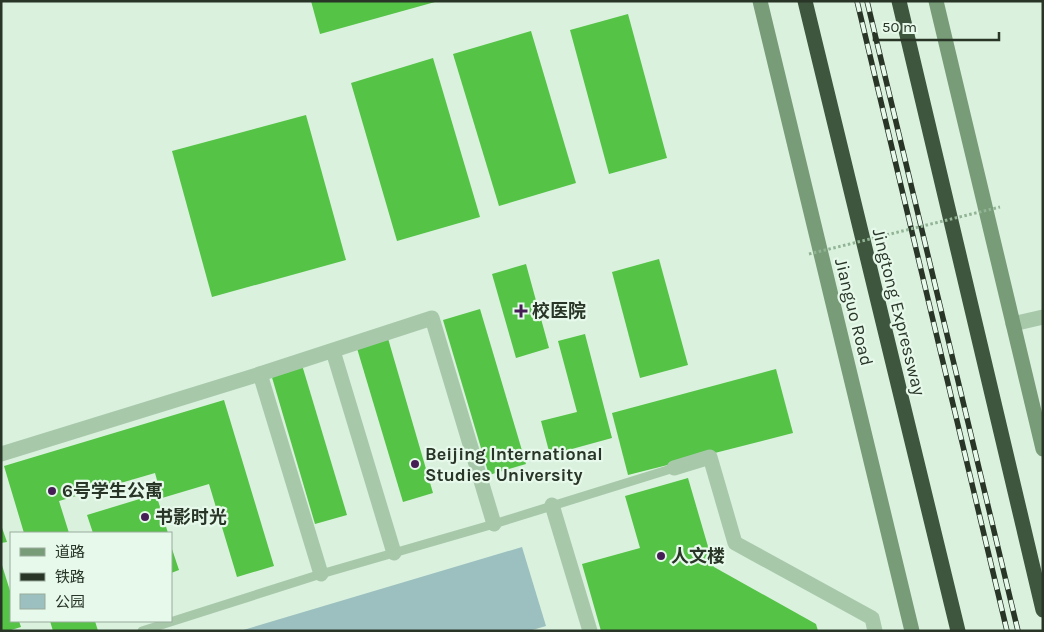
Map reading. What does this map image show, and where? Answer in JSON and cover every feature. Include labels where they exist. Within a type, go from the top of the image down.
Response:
[{"type":"highway","name":"Jingtong Expressway","points":[[805,1],[958,631]]},
{"type":"highway","points":[[899,1],[1043,610]]},
{"type":"main road","name":"Jianguo Road","points":[[760,1],[912,631]]},
{"type":"main road","points":[[936,1],[1043,449]]},
{"type":"street","points":[[1013,324],[1043,317]]},
{"type":"street","points":[[1,454],[333,351],[432,318],[494,524]]},
{"type":"street","points":[[333,351],[394,553]]},
{"type":"street","points":[[260,374],[321,574]]},
{"type":"street","points":[[674,468],[710,457],[735,543],[872,618],[875,631]]},
{"type":"street","points":[[552,505],[590,631]]},
{"type":"lane","points":[[172,621],[321,574],[494,524],[674,468]]},
{"type":"lane","points":[[142,631],[170,622]]},
{"type":"path","points":[[809,254],[1000,207]]},
{"type":"green space","points":[[522,547],[546,626],[529,631],[240,631]]},
{"type":"building","points":[[311,1],[435,1],[435,2],[320,34]]},
{"type":"building","points":[[628,14],[667,158],[609,174],[570,30]]},
{"type":"building","points":[[531,31],[576,183],[499,206],[453,54]]},
{"type":"building","points":[[433,58],[480,217],[397,241],[351,83]]},
{"type":"building","points":[[306,115],[346,260],[212,297],[172,151]]},
{"type":"building","points":[[659,259],[688,365],[640,378],[612,272]]},
{"type":"building","name":"校医院","points":[[526,264],[549,348],[516,358],[492,274]]},
{"type":"building","points":[[480,309],[526,464],[489,475],[443,320]]},
{"type":"building","points":[[585,334],[612,438],[550,455],[541,421],[577,412],[558,341]]},
{"type":"building","points":[[387,335],[433,493],[403,502],[356,345]]},
{"type":"building","points":[[302,365],[347,515],[315,524],[271,374]]},
{"type":"building","points":[[776,369],[793,433],[628,475],[612,413]]},
{"type":"building","name":"6号学生公寓","points":[[224,400],[274,566],[237,577],[209,484],[162,498],[155,473],[59,501],[69,532],[24,532],[4,466]]},
{"type":"building","name":"人文楼","points":[[688,478],[714,567],[816,624],[818,631],[601,631],[582,564],[640,548],[625,496]]},
{"type":"building","points":[[156,494],[168,532],[93,532],[87,515]]},
{"type":"building","points":[[1,525],[7,542],[1,543]]},
{"type":"building","points":[[172,549],[179,570],[172,573]]},
{"type":"building","points":[[1,562],[10,591],[10,622],[19,622],[21,627],[1,631]]},
{"type":"building","points":[[50,622],[95,622],[98,631],[53,631]]},
{"type":"railway","points":[[857,1],[1007,631]]},
{"type":"railway","points":[[867,1],[1018,631]]},
{"type":"place","name":"校医院","points":[[521,311]]},
{"type":"place","name":"Beijing International Studies University","points":[[415,464]]},
{"type":"place","name":"6号学生公寓","points":[[52,491]]},
{"type":"place","name":"书影时光","points":[[145,517]]},
{"type":"place","name":"人文楼","points":[[661,556]]}]
